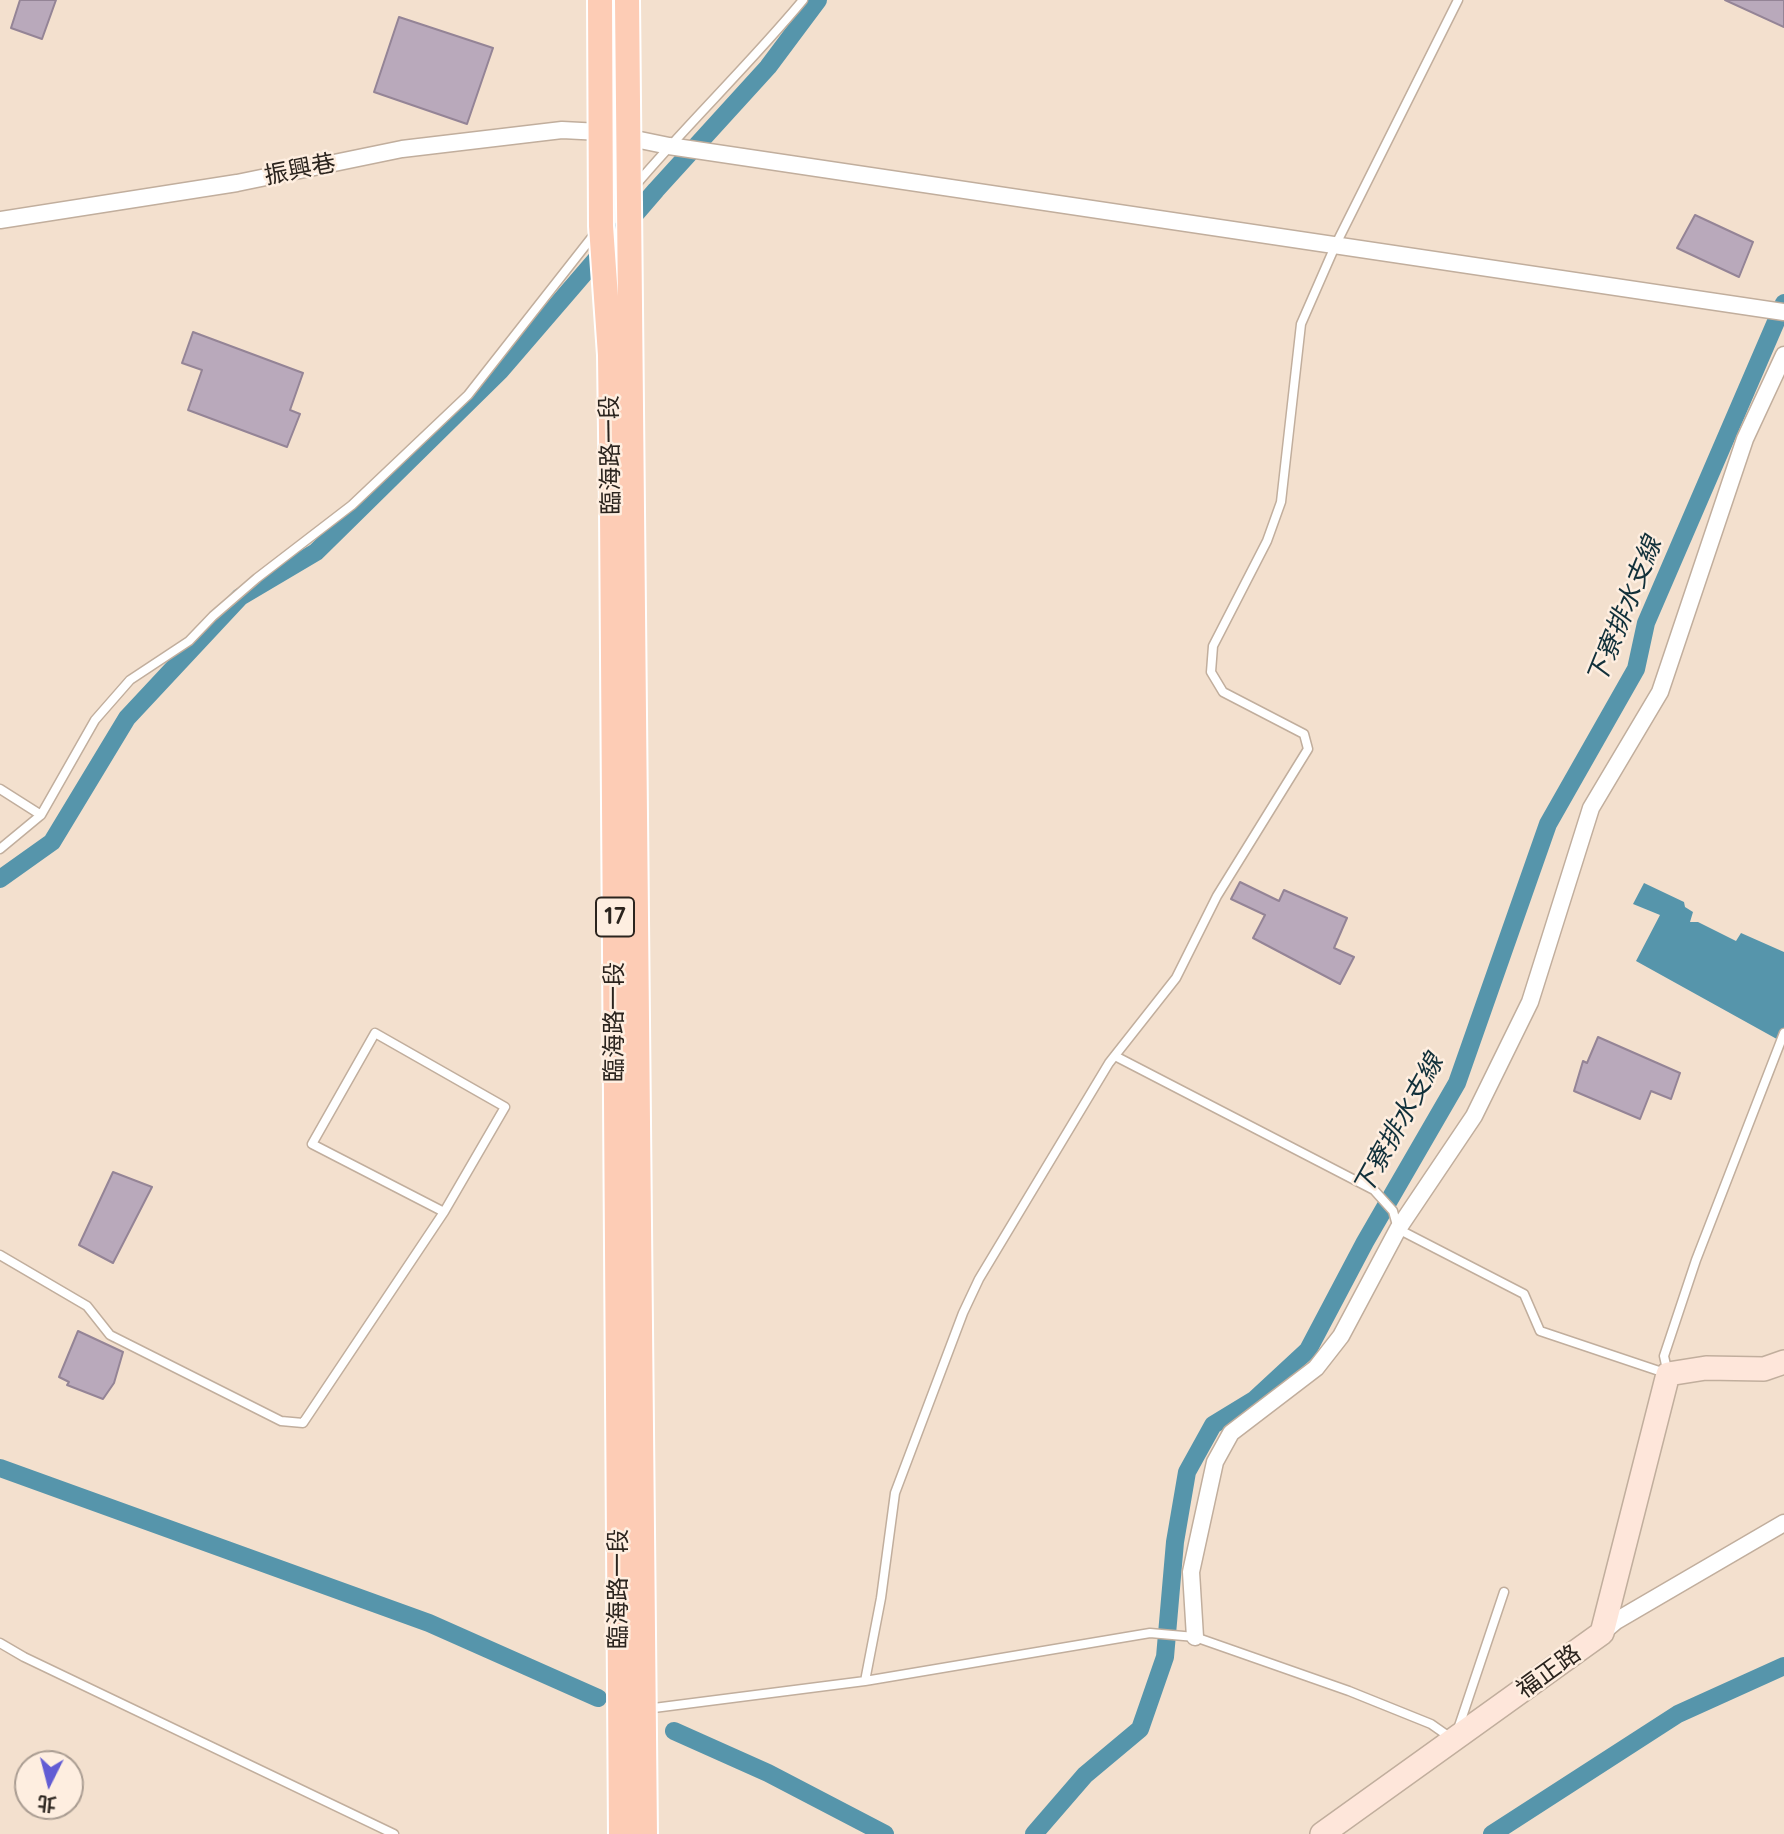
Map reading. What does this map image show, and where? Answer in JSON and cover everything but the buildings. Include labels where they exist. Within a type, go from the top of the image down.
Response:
[{"type":"main road","name":"臨海路一段","points":[[600,0],[601,132],[618,215],[645,1834]]},
{"type":"main road","name":"臨海路一段","points":[[621,1834],[610,355],[618,215],[630,138],[627,0]]},
{"type":"street","name":"振興巷","points":[[0,220],[237,183],[402,149],[562,130],[601,132],[669,146],[1784,312]]},
{"type":"street","points":[[1195,1637],[1191,1572],[1215,1462],[1231,1433],[1316,1368],[1341,1336],[1398,1229],[1474,1116],[1530,1002],[1591,808],[1660,692],[1745,439],[1784,355]]},
{"type":"street","points":[[1602,1633],[1668,1374],[1706,1368],[1764,1369],[1784,1362]]},
{"type":"street","name":"福正路","points":[[1325,1833],[1616,1622],[1784,1523]]},
{"type":"lane","points":[[0,849],[40,815],[95,720],[130,680],[189,641],[257,578],[352,505],[468,396],[618,215],[669,146],[753,60],[803,0]]},
{"type":"lane","points":[[865,1681],[881,1598],[895,1493],[962,1313],[979,1279],[1115,1056],[1176,978],[1217,896],[1308,748],[1304,734],[1223,692],[1211,672],[1213,646],[1267,541],[1281,502],[1301,324],[1336,244],[1458,0]]},
{"type":"lane","points":[[0,789],[40,815]]},
{"type":"lane","points":[[0,1255],[88,1306],[110,1335],[281,1421],[303,1423],[444,1212],[505,1107],[375,1033],[312,1144],[444,1212]]},
{"type":"lane","points":[[1668,1374],[1664,1356],[1696,1260],[1784,1033]]},
{"type":"lane","points":[[1115,1056],[1374,1190],[1393,1211],[1398,1229],[1524,1294],[1540,1331],[1668,1374]]},
{"type":"lane","points":[[634,1759],[643,1709],[865,1681],[1150,1633],[1195,1637],[1349,1691],[1431,1724],[1455,1740],[1504,1592]]},
{"type":"lane","points":[[0,1643],[24,1657],[394,1834]]},
{"type":"lane","points":[[621,1834],[632,1772]]},
{"type":"water","points":[[1644,883],[1684,902],[1685,907],[1693,912],[1690,922],[1698,922],[1736,941],[1741,933],[1784,952],[1784,1043],[1636,961],[1660,915],[1633,904]]},
{"type":"waterway","points":[[0,879],[52,842],[127,718],[240,597],[316,552],[500,371],[656,190],[768,67],[818,0]]},
{"type":"waterway","name":"下寮排水支線","points":[[1034,1834],[1085,1775],[1140,1729],[1165,1657],[1175,1542],[1187,1472],[1213,1425],[1254,1400],[1308,1350],[1365,1242],[1457,1083],[1548,824],[1636,669],[1646,623],[1784,303]]},
{"type":"waterway","points":[[0,1468],[429,1623],[598,1698]]},
{"type":"waterway","points":[[1492,1834],[1678,1714],[1784,1666]]},
{"type":"waterway","points":[[674,1731],[768,1773],[885,1834]]}]
